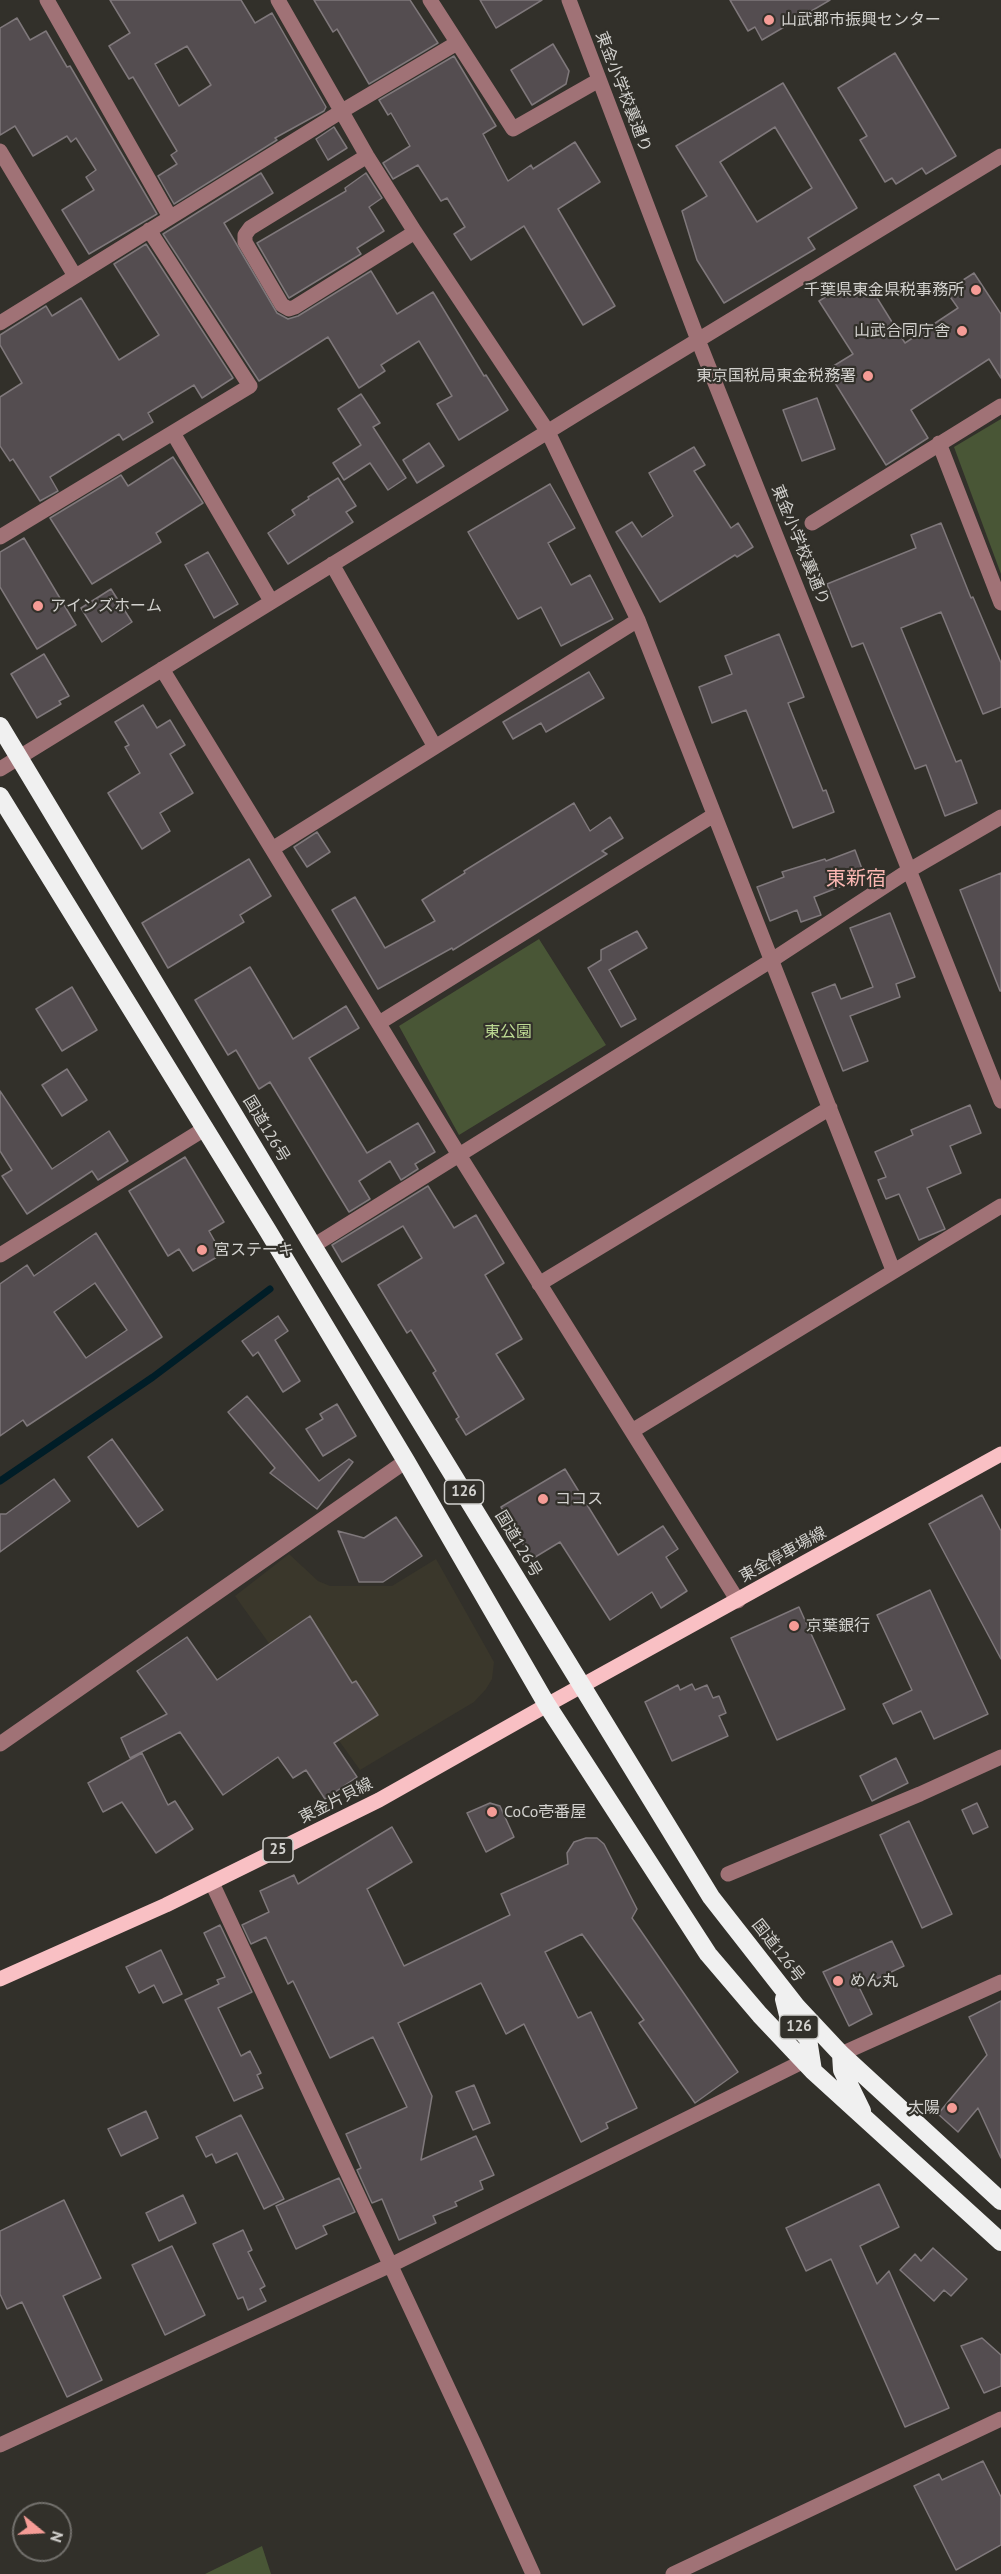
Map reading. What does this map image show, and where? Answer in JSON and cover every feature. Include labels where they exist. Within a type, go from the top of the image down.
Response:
[{"type":"highway","name":"国道126号","points":[[0,726],[313,1246],[711,1897],[780,1985],[841,2054],[1001,2201]]},
{"type":"highway","name":"126","points":[[0,796],[206,1128],[406,1461],[547,1705],[708,1954],[760,2015],[809,2066],[1001,2242]]},
{"type":"highway","name":"126","points":[[780,1985],[788,2014],[808,2039],[809,2066]]},
{"type":"highway","name":"126","points":[[841,2054],[842,2070],[867,2120]]},
{"type":"main road","name":"東金停車場線","points":[[583,1687],[1001,1454]]},
{"type":"main road","name":"東金片貝線","points":[[0,1979],[212,1883],[379,1800],[583,1687]]},
{"type":"street","points":[[47,0],[170,217]]},
{"type":"street","points":[[278,0],[367,156],[548,432],[638,620],[893,1270]]},
{"type":"street","points":[[430,0],[513,129],[599,80]]},
{"type":"street","name":"東金小学校裏通り","points":[[569,0],[698,340],[1001,1101]]},
{"type":"street","points":[[0,323],[342,111],[457,43]]},
{"type":"street","points":[[0,151],[75,276]]},
{"type":"street","points":[[367,156],[250,228],[245,235],[245,242],[282,305],[289,309],[295,308],[415,232]]},
{"type":"street","points":[[0,769],[1001,156]]},
{"type":"street","points":[[0,537],[250,386],[149,230]]},
{"type":"street","points":[[812,523],[1001,406]]},
{"type":"street","points":[[173,433],[271,602]]},
{"type":"street","points":[[939,443],[1001,603]]},
{"type":"street","points":[[332,564],[435,747]]},
{"type":"street","points":[[272,849],[638,620]]},
{"type":"street","points":[[162,669],[459,1155],[738,1601]]},
{"type":"street","points":[[379,1023],[714,815]]},
{"type":"street","points":[[313,1246],[772,960],[908,871],[1001,817]]},
{"type":"street","points":[[540,1284],[830,1108]]},
{"type":"street","points":[[0,1255],[206,1128]]},
{"type":"street","points":[[632,1431],[1001,1206]]},
{"type":"street","points":[[0,1744],[406,1461]]},
{"type":"street","points":[[728,1874],[920,1794],[1001,1756]]},
{"type":"street","points":[[212,1883],[391,2265],[532,2574]]},
{"type":"street","points":[[841,2054],[1001,1982]]},
{"type":"street","points":[[0,2445],[391,2265],[809,2066]]},
{"type":"street","points":[[673,2574],[1001,2420]]},
{"type":"shaded area","points":[[289,1554],[318,1581],[330,1586],[392,1586],[436,1559],[494,1662],[492,1679],[486,1689],[474,1702],[360,1770],[235,1596]]},
{"type":"green space","points":[[1001,419],[1001,574],[954,447]]},
{"type":"green space","name":"東公園","points":[[539,939],[606,1045],[459,1135],[399,1026]]},
{"type":"green space","points":[[262,2546],[271,2574],[205,2574]]},
{"type":"building","points":[[110,0],[241,0],[255,23],[272,13],[326,107],[324,111],[275,138],[277,140],[174,204],[158,176],[177,164],[171,155],[177,151],[133,77],[129,79],[109,46],[130,33]],"holes":[[[187,46],[211,85],[179,106],[155,64]]]},
{"type":"building","points":[[314,0],[410,0],[438,43],[369,84],[337,29],[333,32]]},
{"type":"building","points":[[480,0],[542,0],[496,28]]},
{"type":"building","name":"山武郡市振興センター","points":[[730,0],[830,0],[762,40],[755,27],[748,31]]},
{"type":"building","points":[[17,18],[30,40],[46,31],[67,67],[70,66],[157,214],[89,254],[62,210],[94,190],[86,177],[96,170],[76,138],[71,142],[67,136],[33,156],[15,126],[0,135],[0,28]]},
{"type":"building","points":[[553,44],[569,71],[566,84],[532,105],[511,70]]},
{"type":"building","points":[[895,53],[956,156],[926,174],[922,168],[896,184],[892,178],[885,182],[860,140],[867,136],[838,88]]},
{"type":"building","points":[[454,56],[496,126],[483,134],[508,181],[531,165],[533,169],[575,142],[600,182],[558,209],[615,306],[583,325],[524,226],[471,260],[454,234],[465,227],[447,198],[441,201],[418,165],[393,179],[383,163],[410,146],[391,113],[388,115],[379,100]]},
{"type":"building","points":[[783,83],[857,208],[808,238],[815,249],[724,303],[697,260],[682,211],[707,196],[676,146]],"holes":[[[775,127],[812,188],[757,222],[720,162]]]},
{"type":"building","points":[[334,127],[347,148],[328,160],[316,139]]},
{"type":"building","points":[[261,173],[273,193],[224,223],[277,313],[288,319],[298,316],[371,271],[397,314],[433,292],[484,376],[486,375],[508,410],[459,440],[437,404],[452,396],[419,341],[381,365],[385,371],[359,388],[328,337],[259,381],[163,234]]},
{"type":"building","points":[[366,173],[382,198],[369,207],[384,231],[357,248],[361,254],[289,298],[257,243],[346,191],[345,188]]},
{"type":"building","points":[[146,244],[233,378],[202,398],[194,385],[148,413],[153,422],[123,440],[119,434],[50,477],[58,491],[40,501],[13,459],[10,461],[0,446],[0,397],[22,383],[0,345],[0,335],[46,306],[52,316],[81,298],[119,360],[159,335],[114,264]]},
{"type":"building","points":[[974,273],[1001,314],[1001,378],[989,359],[911,410],[928,438],[886,465],[827,370],[853,354],[819,301],[843,286],[850,297],[869,285],[905,343],[958,308],[946,291]]},
{"type":"building","points":[[361,394],[380,423],[373,427],[406,478],[388,490],[370,463],[344,480],[333,463],[361,445],[338,409]]},
{"type":"building","points":[[817,398],[835,449],[802,461],[783,410]]},
{"type":"building","points":[[429,443],[444,466],[417,483],[403,460]]},
{"type":"building","points":[[694,447],[705,465],[694,471],[731,528],[738,523],[753,547],[737,557],[735,555],[660,602],[616,532],[632,522],[642,537],[673,516],[649,473]]},
{"type":"building","points":[[173,457],[203,503],[156,533],[161,542],[92,584],[50,518],[121,475],[128,486]]},
{"type":"building","points":[[338,478],[356,506],[346,512],[353,522],[288,564],[268,533],[295,515],[292,510],[309,499],[308,497]]},
{"type":"building","points":[[550,484],[575,528],[548,543],[571,585],[590,575],[613,619],[561,646],[541,607],[518,619],[468,532]]},
{"type":"building","points":[[941,523],[971,598],[973,597],[1001,663],[1001,707],[983,714],[941,612],[901,628],[956,762],[961,760],[977,803],[945,816],[926,765],[915,769],[863,643],[852,647],[827,584],[916,548],[911,535]]},
{"type":"building","name":"アインズホーム","points":[[24,538],[76,625],[37,649],[0,587],[0,552]]},
{"type":"building","points":[[208,552],[238,604],[214,618],[185,565]]},
{"type":"building","points":[[111,589],[132,622],[102,642],[81,608]]},
{"type":"building","points":[[779,634],[804,697],[788,703],[823,791],[826,790],[834,812],[793,828],[746,710],[712,723],[699,687],[732,674],[725,656]]},
{"type":"building","points":[[44,654],[69,696],[59,701],[61,704],[37,718],[11,674]]},
{"type":"building","points":[[589,672],[604,698],[546,732],[541,723],[513,739],[503,722]]},
{"type":"building","points":[[143,705],[157,728],[170,720],[185,745],[170,754],[193,793],[160,813],[170,831],[142,849],[108,793],[140,773],[125,747],[129,745],[115,722]]},
{"type":"building","points":[[574,803],[590,831],[610,817],[623,838],[602,851],[607,854],[453,950],[452,948],[378,989],[332,910],[355,897],[385,948],[435,921],[422,900],[465,873],[464,871]]},
{"type":"building","points":[[317,832],[330,852],[307,867],[294,847]]},
{"type":"building","points":[[855,850],[865,877],[814,897],[821,915],[801,922],[797,910],[770,921],[757,887],[784,877],[782,872],[825,859],[826,861]]},
{"type":"building","points":[[249,859],[271,896],[240,915],[244,922],[168,968],[142,923]]},
{"type":"building","points":[[1001,873],[1001,991],[1000,991],[960,890]]},
{"type":"building","points":[[890,913],[915,977],[896,984],[900,997],[850,1016],[868,1061],[843,1071],[812,993],[835,984],[841,999],[873,987],[850,928]]},
{"type":"building","points":[[637,931],[647,948],[609,970],[636,1019],[621,1027],[588,968],[601,960],[601,950]]},
{"type":"building","points":[[250,967],[293,1039],[346,1006],[359,1028],[309,1058],[367,1153],[418,1123],[435,1152],[415,1164],[418,1169],[401,1180],[390,1161],[359,1181],[370,1199],[349,1212],[270,1082],[259,1089],[236,1050],[228,1055],[195,1000]]},
{"type":"building","points":[[72,987],[97,1030],[62,1051],[36,1009]]},
{"type":"building","points":[[67,1069],[87,1100],[62,1116],[42,1085]]},
{"type":"building","points":[[0,1091],[52,1169],[109,1131],[128,1161],[98,1180],[92,1171],[27,1214],[2,1176],[12,1170],[0,1151]]},
{"type":"building","points":[[970,1105],[981,1133],[950,1146],[961,1173],[927,1188],[945,1229],[919,1240],[899,1194],[886,1199],[878,1180],[886,1177],[875,1152],[913,1135],[911,1130]]},
{"type":"building","points":[[185,1157],[224,1222],[209,1231],[222,1254],[193,1271],[179,1249],[168,1256],[129,1191]]},
{"type":"building","points":[[428,1186],[454,1228],[476,1215],[504,1263],[485,1275],[522,1339],[496,1354],[524,1399],[466,1435],[456,1419],[459,1417],[433,1373],[436,1371],[411,1330],[407,1333],[378,1285],[422,1258],[403,1226],[342,1262],[332,1245]]},
{"type":"building","points":[[96,1233],[162,1337],[27,1426],[23,1420],[0,1436],[0,1284],[27,1265],[34,1276]],"holes":[[[95,1283],[127,1330],[86,1358],[54,1312]]]},
{"type":"building","points":[[278,1316],[288,1331],[275,1340],[300,1381],[283,1392],[258,1352],[253,1356],[242,1341]]},
{"type":"building","points":[[247,1396],[319,1481],[349,1459],[353,1462],[317,1509],[270,1473],[275,1468],[228,1412]]},
{"type":"building","points":[[337,1404],[356,1436],[323,1456],[306,1429],[323,1419],[320,1414]]},
{"type":"building","points":[[112,1439],[163,1510],[138,1527],[88,1457]]},
{"type":"building","points":[[565,1469],[618,1555],[663,1526],[678,1549],[666,1557],[687,1591],[661,1608],[652,1592],[610,1620],[560,1542],[532,1559],[501,1507]]},
{"type":"building","points":[[54,1479],[70,1501],[0,1552],[0,1514],[6,1514]]},
{"type":"building","points":[[982,1495],[1001,1531],[1001,1659],[929,1524]]},
{"type":"building","points":[[396,1517],[422,1556],[383,1582],[359,1582],[338,1531],[364,1538]]},
{"type":"building","points":[[930,1590],[988,1714],[934,1739],[921,1711],[893,1724],[883,1704],[912,1690],[877,1615]]},
{"type":"building","points":[[799,1607],[845,1709],[777,1740],[731,1638]]},
{"type":"building","points":[[310,1616],[352,1683],[356,1681],[378,1715],[334,1743],[357,1777],[325,1799],[306,1770],[293,1778],[278,1757],[223,1795],[180,1732],[130,1758],[121,1738],[167,1714],[137,1671],[187,1637],[217,1680]]},
{"type":"building","points":[[692,1684],[695,1690],[707,1685],[713,1698],[719,1696],[726,1713],[719,1716],[728,1736],[672,1761],[645,1702],[678,1685],[680,1690]]},
{"type":"building","points":[[142,1753],[168,1805],[175,1801],[193,1829],[156,1853],[122,1802],[103,1812],[88,1783]]},
{"type":"building","points":[[896,1758],[908,1783],[872,1801],[860,1776]]},
{"type":"building","points":[[490,1803],[500,1806],[514,1837],[486,1852],[467,1813]]},
{"type":"building","points":[[977,1803],[988,1827],[973,1834],[962,1810]]},
{"type":"building","points":[[909,1821],[952,1914],[922,1928],[880,1835]]},
{"type":"building","points":[[392,1827],[412,1862],[367,1889],[404,1966],[510,1915],[501,1894],[568,1864],[567,1853],[574,1842],[586,1838],[597,1838],[604,1844],[637,1909],[632,1918],[738,2072],[695,2103],[639,2023],[644,2020],[582,1934],[545,1952],[578,2018],[591,2012],[637,2108],[606,2123],[608,2128],[581,2142],[524,2024],[506,2034],[481,1983],[398,2023],[432,2096],[421,2160],[476,2136],[494,2175],[480,2181],[483,2189],[455,2202],[457,2206],[433,2216],[436,2223],[399,2240],[382,2199],[372,2203],[357,2170],[361,2168],[346,2134],[407,2107],[373,2037],[330,2058],[293,1981],[288,1984],[266,1937],[251,1944],[242,1925],[269,1912],[260,1891],[294,1875],[298,1884]]},
{"type":"building","points":[[220,1925],[252,1992],[218,2008],[241,2056],[250,2051],[261,2073],[257,2075],[263,2088],[234,2101],[185,2000],[219,1984],[217,1980],[225,1977],[204,1933]]},
{"type":"building","points":[[892,1941],[904,1966],[859,1987],[872,2014],[849,2026],[823,1972]]},
{"type":"building","points":[[161,1950],[182,1994],[163,2003],[154,1985],[139,1993],[126,1967]]},
{"type":"building","points":[[1001,2001],[1001,2158],[978,2108],[958,2132],[938,2114],[987,2055],[969,2017]]},
{"type":"building","points":[[474,2085],[490,2123],[473,2130],[456,2092]]},
{"type":"building","points":[[146,2111],[158,2138],[121,2156],[108,2129]]},
{"type":"building","points":[[241,2115],[284,2199],[264,2209],[237,2153],[216,2163],[212,2154],[206,2157],[196,2137]]},
{"type":"building","points":[[339,2178],[355,2212],[323,2226],[327,2234],[296,2249],[276,2206]]},
{"type":"building","points":[[879,2184],[899,2227],[860,2246],[877,2284],[889,2271],[949,2408],[905,2427],[831,2259],[806,2271],[786,2228]]},
{"type":"building","points":[[183,2195],[196,2223],[159,2241],[146,2213]]},
{"type":"building","points":[[64,2200],[101,2278],[63,2296],[102,2380],[67,2397],[22,2302],[7,2309],[0,2294],[0,2231]]},
{"type":"building","points":[[243,2230],[252,2250],[248,2252],[265,2286],[260,2289],[266,2301],[248,2310],[243,2297],[238,2299],[213,2244]]},
{"type":"building","points":[[172,2246],[205,2315],[165,2335],[132,2265]]},
{"type":"building","points":[[933,2248],[967,2279],[951,2296],[944,2290],[934,2301],[900,2270],[915,2254],[921,2261]]},
{"type":"building","points":[[982,2338],[1001,2355],[1001,2386],[984,2393],[961,2346]]},
{"type":"building","points":[[983,2461],[1001,2497],[1001,2545],[956,2570],[914,2486],[939,2474],[942,2480]]},
{"type":"waterway","points":[[0,1481],[153,1377],[270,1289]]},
{"type":"place","name":"山武郡市振興センター","points":[[769,20]]},
{"type":"place","name":"千葉県東金県税事務所","points":[[976,290]]},
{"type":"place","name":"山武合同庁舎","points":[[962,331]]},
{"type":"place","name":"東京国税局東金税務署","points":[[868,376]]},
{"type":"place","name":"アインズホーム","points":[[38,606]]},
{"type":"place","name":"宮ステーキ","points":[[202,1250]]},
{"type":"place","name":"ココス","points":[[543,1499]]},
{"type":"place","name":"京葉銀行","points":[[794,1626]]},
{"type":"place","name":"CoCo壱番屋","points":[[492,1812]]},
{"type":"place","name":"めん丸","points":[[838,1981]]},
{"type":"place","name":"太陽","points":[[952,2108]]},
{"type":"district","name":"東新宿","points":[[856,879]]}]
